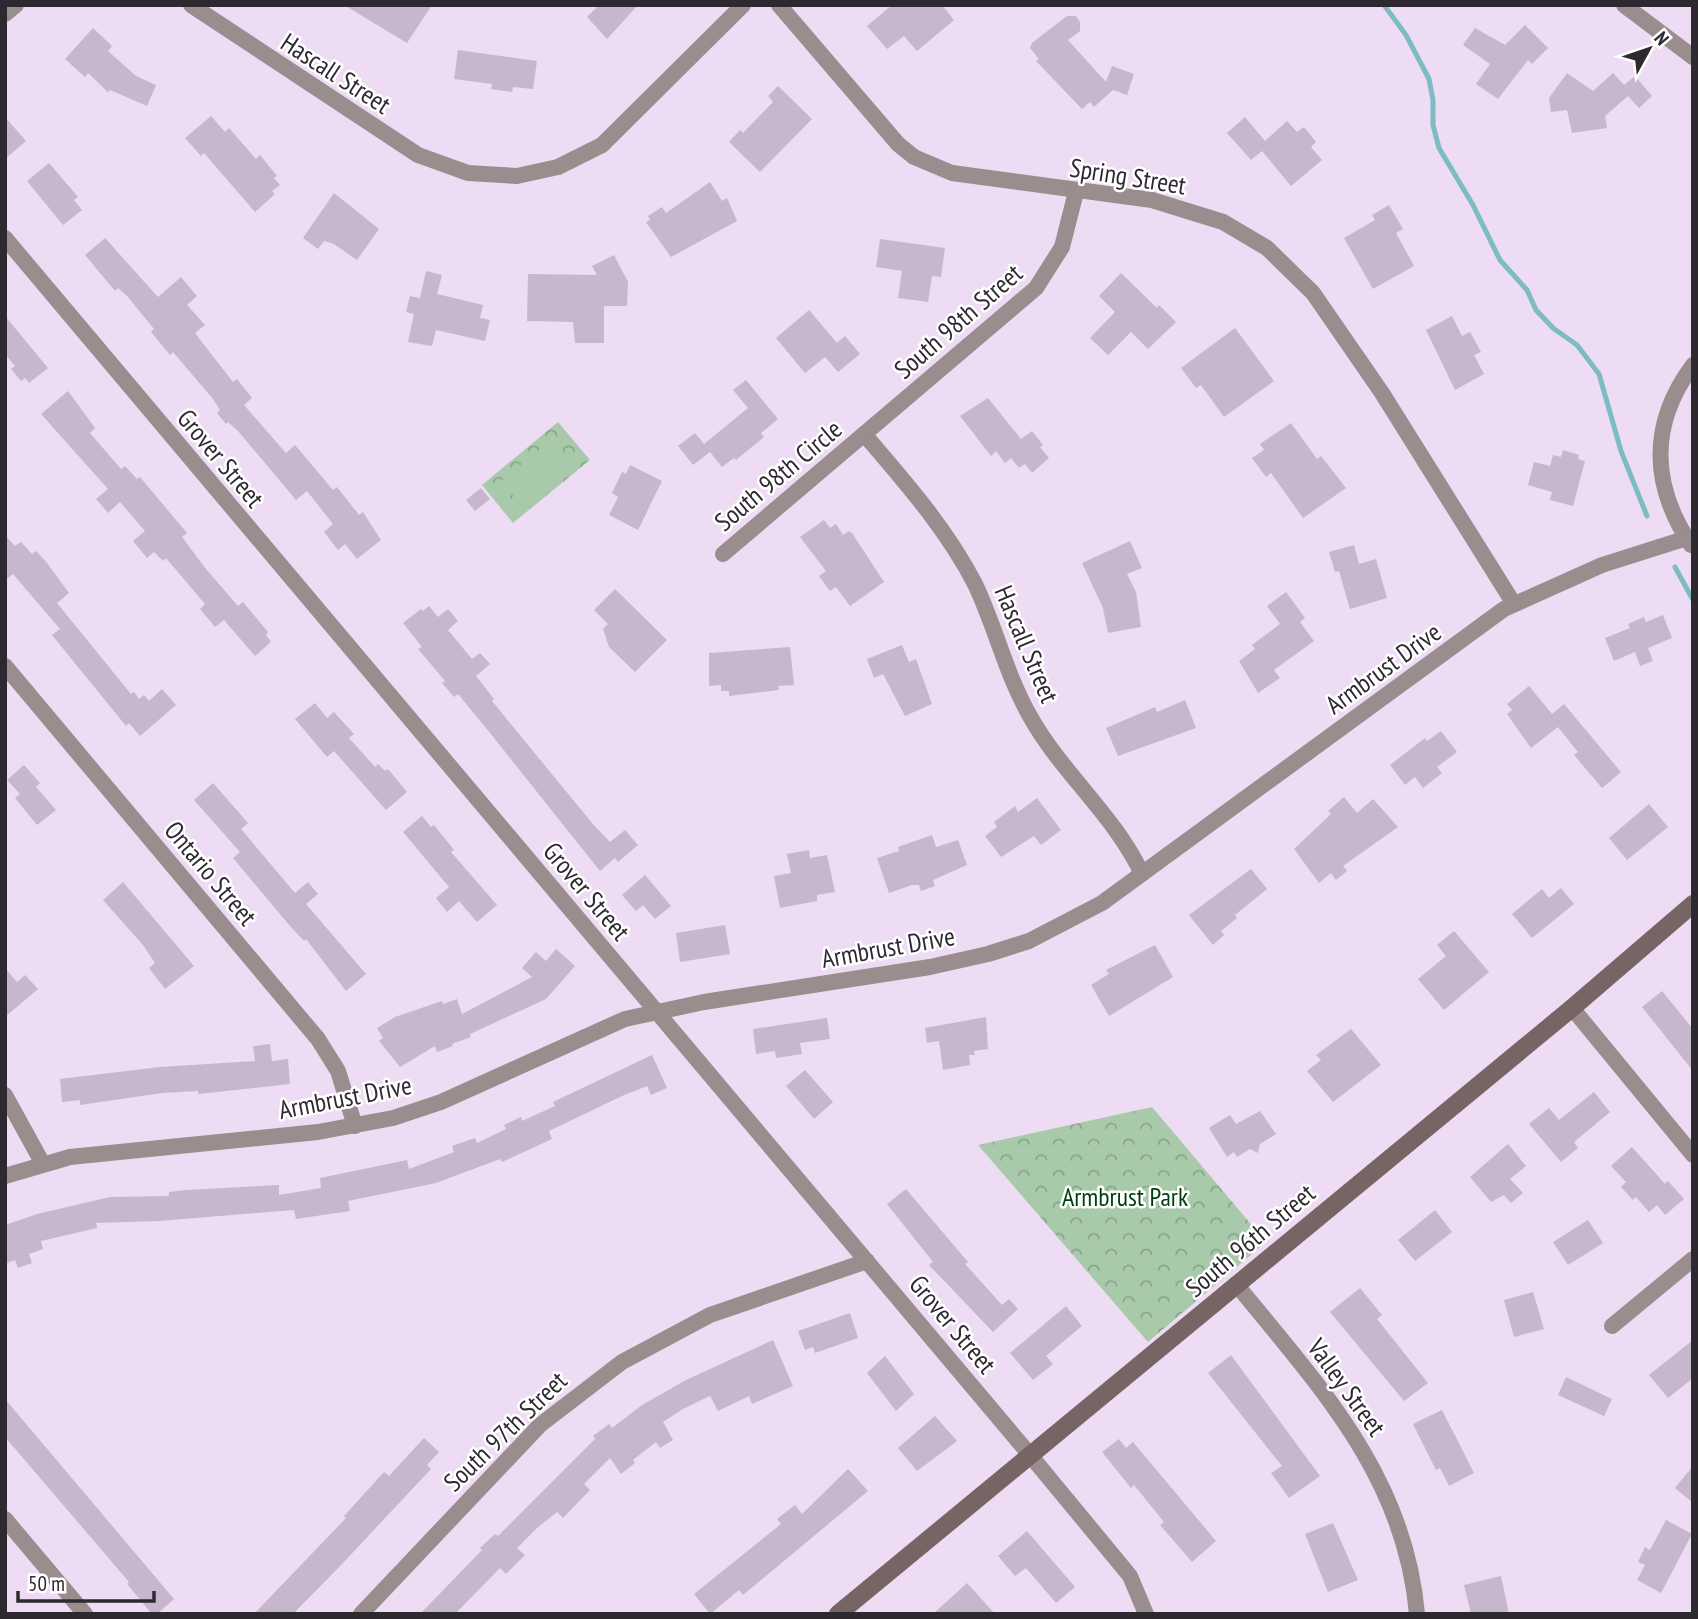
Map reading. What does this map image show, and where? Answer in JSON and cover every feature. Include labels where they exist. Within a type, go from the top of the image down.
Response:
[{"type":"street","points":[[5,14],[16,5]]},
{"type":"street","name":"Hascall Street","points":[[191,5],[422,156],[449,168],[488,176],[517,176],[546,171],[576,160],[622,128],[743,5]]},
{"type":"street","name":"Spring Street","points":[[779,5],[886,132],[914,157],[952,173],[1076,192],[1152,200],[1199,212],[1246,234],[1289,267],[1313,293],[1381,393],[1514,604]]},
{"type":"street","points":[[1624,5],[1693,57]]},
{"type":"street","name":"South 98th Street","points":[[864,434],[1036,288],[1062,247],[1076,192]]},
{"type":"street","name":"Grover Street","points":[[5,237],[1030,1455],[1130,1576],[1146,1614]]},
{"type":"street","points":[[1690,542],[1673,517],[1665,493],[1661,456],[1666,418],[1675,392],[1693,365]]},
{"type":"street","name":"Hascall Street","points":[[864,434],[953,544],[976,587],[1010,677],[1030,717],[1057,758],[1128,848],[1142,874]]},
{"type":"street","name":"South 98th Circle","points":[[723,554],[864,434]]},
{"type":"street","name":"Armbrust Drive","points":[[5,1176],[70,1157],[355,1126],[441,1102],[625,1019],[988,954],[1067,923],[1142,874],[1514,604],[1602,565],[1690,542]]},
{"type":"street","name":"Ontario Street","points":[[5,666],[318,1039],[338,1071],[355,1126]]},
{"type":"street","name":"South 96th Street","points":[[838,1614],[1572,1008],[1693,904]]},
{"type":"street","points":[[1572,1008],[1693,1154]]},
{"type":"street","points":[[5,1095],[43,1164]]},
{"type":"street","points":[[1612,1326],[1693,1259]]},
{"type":"street","name":"South 97th Street","points":[[361,1614],[540,1425],[622,1362],[710,1315],[867,1261]]},
{"type":"street","name":"Valley Street","points":[[1236,1284],[1348,1423],[1373,1465],[1400,1530],[1412,1576],[1417,1614]]},
{"type":"street","points":[[5,1519],[85,1614]]},
{"type":"green space","points":[[558,422],[590,460],[513,523],[482,485]]},
{"type":"green space","points":[[551,440],[571,463],[520,504],[501,481]]},
{"type":"green space","name":"Armbrust Park","points":[[1152,1107],[1266,1242],[1148,1342],[978,1145]]},
{"type":"building","points":[[344,5],[432,5],[407,43]]},
{"type":"building","points":[[599,5],[638,5],[607,39],[587,17]]},
{"type":"building","points":[[892,5],[942,5],[954,20],[917,51],[904,36],[887,49],[867,26]]},
{"type":"building","points":[[1067,16],[1076,16],[1080,22],[1080,31],[1068,40],[1106,82],[1112,66],[1134,74],[1127,95],[1113,90],[1094,107],[1090,102],[1082,109],[1036,61],[1039,59],[1030,48],[1032,43]]},
{"type":"building","points":[[1525,25],[1548,48],[1532,64],[1528,60],[1498,99],[1476,84],[1490,64],[1463,45],[1475,28],[1505,45]]},
{"type":"building","points":[[93,28],[112,46],[108,51],[136,76],[156,85],[147,106],[110,90],[108,92],[88,73],[85,77],[65,59]]},
{"type":"building","points":[[458,50],[537,61],[533,89],[513,87],[512,92],[491,89],[492,84],[454,79]]},
{"type":"building","points":[[1567,73],[1593,91],[1613,73],[1624,85],[1635,76],[1652,96],[1639,108],[1628,96],[1605,116],[1607,128],[1572,133],[1567,110],[1551,112],[1549,98]]},
{"type":"building","points":[[778,86],[812,119],[760,172],[729,142],[740,130],[743,133],[773,102],[768,96]]},
{"type":"building","points":[[211,116],[225,132],[229,128],[256,159],[260,155],[277,176],[274,178],[280,185],[272,191],[275,194],[255,212],[204,153],[201,156],[185,138]]},
{"type":"building","points":[[5,117],[26,141],[5,159]]},
{"type":"building","points":[[1245,117],[1265,141],[1287,121],[1297,132],[1304,127],[1316,142],[1311,147],[1322,160],[1291,186],[1262,151],[1251,160],[1227,133]]},
{"type":"building","points":[[49,163],[78,197],[74,200],[82,210],[63,225],[27,181]]},
{"type":"building","points":[[710,182],[722,201],[727,198],[737,221],[671,257],[646,222],[650,220],[648,216],[662,207],[666,213]]},
{"type":"building","points":[[334,193],[379,229],[357,260],[334,244],[324,241],[318,249],[303,238]]},
{"type":"building","points":[[1389,205],[1403,229],[1396,233],[1414,266],[1373,289],[1344,238],[1375,220],[1372,215]]},
{"type":"building","points":[[105,238],[158,297],[181,277],[197,296],[187,305],[205,325],[195,333],[233,382],[237,379],[252,398],[244,405],[286,453],[295,445],[333,490],[337,487],[359,515],[363,512],[381,540],[357,559],[345,544],[338,550],[324,532],[333,524],[307,491],[296,500],[238,431],[228,422],[226,424],[217,413],[220,410],[213,399],[173,352],[170,355],[151,332],[154,329],[127,296],[118,288],[115,291],[85,255]]},
{"type":"building","points":[[880,239],[945,248],[941,277],[932,276],[928,302],[898,298],[902,271],[876,267]]},
{"type":"building","points":[[614,255],[628,282],[627,306],[604,306],[604,343],[575,343],[573,322],[527,321],[528,274],[597,275],[592,266]]},
{"type":"building","points":[[426,271],[442,275],[437,294],[483,305],[480,318],[490,320],[485,341],[436,330],[432,346],[408,342],[414,314],[406,312],[410,296],[420,298]]},
{"type":"building","points":[[1121,273],[1157,308],[1159,305],[1176,322],[1148,349],[1131,332],[1108,355],[1090,338],[1115,312],[1099,296]]},
{"type":"building","points":[[809,310],[837,343],[845,336],[860,354],[838,372],[825,357],[805,373],[776,338]]},
{"type":"building","points":[[5,316],[48,368],[29,383],[25,378],[21,381],[11,369],[15,366],[5,354]]},
{"type":"building","points":[[1452,316],[1462,336],[1470,332],[1481,352],[1474,355],[1484,374],[1455,390],[1426,330]]},
{"type":"building","points":[[1235,328],[1274,381],[1224,417],[1201,385],[1196,388],[1181,368]]},
{"type":"building","points":[[746,380],[778,419],[761,433],[764,437],[736,460],[734,458],[722,467],[710,452],[693,465],[678,446],[695,433],[704,444],[748,408],[733,390]]},
{"type":"building","points":[[68,391],[95,428],[90,433],[121,469],[125,466],[137,479],[140,477],[187,533],[182,537],[206,569],[238,606],[243,602],[268,632],[266,635],[271,642],[255,656],[224,620],[215,627],[200,609],[205,604],[166,558],[163,561],[154,552],[147,558],[133,541],[145,531],[120,502],[108,513],[96,499],[108,489],[41,414]]},
{"type":"building","points":[[988,398],[1021,439],[1032,431],[1043,445],[1040,447],[1049,458],[1032,473],[1025,464],[1019,468],[1011,458],[1005,463],[996,451],[991,456],[960,416]]},
{"type":"building","points":[[1291,423],[1317,459],[1321,456],[1346,488],[1303,518],[1271,473],[1266,477],[1252,458],[1264,450],[1260,444]]},
{"type":"building","points":[[1563,450],[1579,455],[1578,459],[1585,461],[1573,506],[1550,500],[1552,492],[1528,485],[1534,462],[1550,466],[1553,455],[1561,457]]},
{"type":"building","points":[[630,465],[662,481],[638,530],[609,515],[618,497],[612,493],[622,472],[626,474]]},
{"type":"building","points":[[481,488],[490,499],[475,511],[466,500]]},
{"type":"building","points":[[824,520],[830,528],[836,524],[843,535],[849,531],[852,533],[884,582],[850,606],[836,587],[830,591],[819,576],[826,571],[800,537]]},
{"type":"building","points":[[5,535],[15,546],[21,542],[32,554],[36,551],[47,563],[69,593],[57,603],[131,694],[134,692],[139,699],[144,695],[149,701],[162,689],[176,705],[140,736],[129,723],[126,726],[52,635],[60,629],[13,574],[5,580]]},
{"type":"building","points":[[1130,541],[1142,568],[1127,574],[1136,592],[1141,627],[1108,633],[1103,608],[1082,563]]},
{"type":"building","points":[[1354,545],[1359,564],[1376,559],[1387,598],[1350,609],[1339,571],[1335,572],[1329,552]]},
{"type":"building","points":[[615,589],[667,640],[635,672],[609,647],[603,629],[608,624],[594,610]]},
{"type":"building","points":[[1286,592],[1305,618],[1300,622],[1314,641],[1274,670],[1280,678],[1258,693],[1239,661],[1255,649],[1252,645],[1280,624],[1267,606]]},
{"type":"building","points":[[429,606],[438,617],[448,609],[458,621],[448,630],[472,659],[480,653],[490,664],[476,676],[494,699],[492,701],[592,823],[610,842],[625,830],[638,845],[618,862],[615,858],[600,871],[458,694],[454,697],[442,683],[445,681],[418,649],[422,647],[403,623]]},
{"type":"building","points":[[1663,615],[1672,638],[1648,648],[1653,661],[1640,666],[1635,652],[1614,661],[1605,638],[1630,628],[1628,624],[1644,617],[1646,622]]},
{"type":"building","points":[[902,645],[909,662],[916,659],[932,704],[905,716],[883,674],[874,678],[867,659]]},
{"type":"building","points":[[790,647],[794,685],[778,686],[779,690],[729,696],[729,691],[721,691],[721,685],[709,686],[709,653]]},
{"type":"building","points":[[1529,686],[1552,714],[1564,704],[1621,772],[1602,788],[1574,755],[1578,752],[1558,727],[1531,748],[1507,714],[1512,710],[1507,704]]},
{"type":"building","points":[[1185,700],[1196,728],[1118,756],[1106,728],[1155,707],[1157,712]]},
{"type":"building","points":[[315,703],[327,718],[334,712],[354,734],[349,738],[375,767],[378,764],[385,771],[388,769],[407,792],[386,810],[334,751],[327,757],[295,719]]},
{"type":"building","points":[[1441,731],[1457,752],[1437,767],[1442,773],[1423,788],[1415,777],[1405,785],[1390,765],[1425,738],[1427,741]]},
{"type":"building","points":[[24,765],[40,783],[36,787],[56,810],[37,825],[15,798],[20,794],[7,780]]},
{"type":"building","points":[[213,783],[248,823],[241,829],[295,893],[308,882],[318,894],[306,904],[366,974],[346,991],[306,939],[304,941],[290,926],[233,858],[240,852],[194,800]]},
{"type":"building","points":[[1344,797],[1357,813],[1373,799],[1398,827],[1343,866],[1347,871],[1336,880],[1331,873],[1319,883],[1294,849],[1331,814],[1328,811]]},
{"type":"building","points":[[1037,798],[1061,830],[1041,845],[1034,836],[1001,857],[985,836],[997,827],[994,822],[1015,806],[1018,812]]},
{"type":"building","points":[[1649,804],[1668,827],[1627,860],[1609,838]]},
{"type":"building","points":[[422,816],[431,827],[434,825],[454,850],[451,852],[497,905],[477,922],[459,901],[447,912],[436,898],[449,887],[403,832]]},
{"type":"building","points":[[932,835],[936,847],[958,840],[967,865],[933,880],[935,886],[921,891],[919,885],[912,885],[889,893],[877,858]]},
{"type":"building","points":[[809,850],[810,858],[827,855],[835,892],[817,895],[817,901],[780,908],[774,876],[791,873],[787,854]]},
{"type":"building","points":[[1251,869],[1267,889],[1235,915],[1237,918],[1221,931],[1224,935],[1213,945],[1189,915]]},
{"type":"building","points":[[645,875],[671,906],[655,919],[643,905],[636,911],[622,895]]},
{"type":"building","points":[[123,882],[194,966],[165,989],[149,968],[155,963],[143,945],[103,900]]},
{"type":"building","points":[[1561,888],[1574,904],[1532,938],[1512,914],[1542,889],[1549,898]]},
{"type":"building","points":[[725,925],[730,954],[680,962],[676,933]]},
{"type":"building","points":[[1454,931],[1489,972],[1444,1010],[1418,979],[1446,956],[1437,945]]},
{"type":"building","points":[[1155,945],[1173,977],[1109,1016],[1091,985],[1109,974],[1106,970]]},
{"type":"building","points":[[556,949],[575,966],[546,999],[470,1034],[471,1037],[452,1044],[453,1046],[437,1052],[435,1046],[400,1067],[379,1041],[383,1038],[377,1028],[395,1017],[442,1001],[443,1004],[457,999],[462,1014],[532,977],[522,968],[536,952],[546,961]]},
{"type":"building","points":[[5,968],[17,982],[25,975],[38,989],[5,1017]]},
{"type":"building","points":[[1662,991],[1693,1029],[1693,1071],[1642,1007]]},
{"type":"building","points":[[986,1017],[988,1049],[974,1051],[975,1055],[969,1055],[970,1065],[943,1070],[939,1041],[927,1043],[925,1028]]},
{"type":"building","points":[[827,1018],[830,1039],[800,1043],[802,1054],[776,1058],[775,1051],[756,1054],[753,1029]]},
{"type":"building","points":[[1351,1029],[1381,1065],[1333,1102],[1307,1071],[1321,1060],[1316,1055]]},
{"type":"building","points":[[270,1044],[272,1061],[288,1059],[290,1084],[198,1094],[198,1091],[162,1093],[80,1105],[80,1100],[62,1102],[60,1079],[160,1067],[255,1061],[253,1046]]},
{"type":"building","points":[[652,1055],[667,1088],[651,1095],[647,1086],[622,1096],[549,1131],[552,1139],[502,1162],[500,1159],[436,1183],[348,1201],[350,1211],[296,1219],[294,1210],[159,1221],[96,1223],[97,1228],[41,1241],[43,1249],[29,1254],[32,1263],[18,1268],[15,1260],[5,1264],[5,1225],[37,1214],[110,1197],[169,1196],[169,1192],[186,1190],[279,1185],[279,1195],[321,1188],[320,1178],[407,1160],[409,1169],[454,1152],[452,1146],[475,1138],[477,1143],[506,1129],[504,1125],[521,1117],[522,1121],[555,1106],[553,1102]]},
{"type":"building","points":[[805,1070],[833,1102],[814,1119],[786,1086]]},
{"type":"building","points":[[1594,1092],[1610,1112],[1574,1142],[1578,1148],[1561,1162],[1529,1124],[1549,1108],[1559,1120]]},
{"type":"building","points":[[1260,1111],[1276,1134],[1260,1144],[1258,1153],[1250,1149],[1237,1157],[1234,1152],[1227,1157],[1209,1128],[1230,1115],[1236,1124]]},
{"type":"building","points":[[1508,1144],[1526,1166],[1510,1179],[1523,1193],[1511,1203],[1504,1195],[1491,1202],[1470,1177]]},
{"type":"building","points":[[1632,1147],[1665,1184],[1668,1181],[1684,1199],[1665,1215],[1657,1205],[1649,1212],[1636,1197],[1633,1200],[1621,1187],[1626,1182],[1611,1166]]},
{"type":"building","points":[[906,1189],[968,1262],[965,1264],[1002,1305],[1009,1299],[1018,1309],[993,1332],[929,1265],[933,1262],[887,1204]]},
{"type":"building","points":[[1435,1210],[1452,1232],[1415,1261],[1398,1240]]},
{"type":"building","points":[[1588,1220],[1603,1243],[1568,1265],[1553,1242]]},
{"type":"building","points":[[1360,1288],[1382,1315],[1377,1319],[1428,1383],[1404,1401],[1330,1312]]},
{"type":"building","points":[[1533,1292],[1544,1329],[1514,1337],[1504,1300]]},
{"type":"building","points":[[1066,1306],[1082,1326],[1046,1356],[1053,1364],[1033,1380],[1010,1353]]},
{"type":"building","points":[[850,1313],[858,1338],[815,1353],[813,1347],[805,1350],[798,1331]]},
{"type":"building","points":[[773,1340],[793,1386],[752,1404],[749,1396],[718,1411],[710,1396],[683,1409],[663,1422],[673,1440],[660,1448],[656,1442],[633,1460],[635,1463],[621,1474],[610,1458],[584,1484],[590,1490],[563,1518],[557,1512],[537,1528],[517,1548],[525,1555],[506,1574],[500,1568],[455,1614],[420,1614],[482,1550],[480,1548],[495,1534],[498,1536],[595,1439],[593,1436],[609,1424],[612,1428],[642,1405],[686,1380]]},
{"type":"building","points":[[1693,1340],[1693,1378],[1668,1398],[1649,1375]]},
{"type":"building","points":[[1231,1355],[1320,1476],[1289,1498],[1271,1473],[1282,1466],[1208,1373]]},
{"type":"building","points":[[885,1356],[914,1394],[896,1411],[867,1373]]},
{"type":"building","points":[[1566,1377],[1612,1399],[1604,1416],[1558,1395]]},
{"type":"building","points":[[5,1399],[174,1599],[157,1614],[152,1614],[127,1584],[129,1582],[5,1437]]},
{"type":"building","points":[[1442,1410],[1474,1473],[1449,1486],[1440,1468],[1436,1470],[1413,1424]]},
{"type":"building","points":[[935,1416],[957,1441],[917,1471],[898,1448]]},
{"type":"building","points":[[424,1438],[439,1452],[427,1465],[431,1469],[342,1564],[293,1614],[254,1614],[346,1518],[344,1516],[384,1472],[389,1476]]},
{"type":"building","points":[[1119,1439],[1126,1448],[1133,1442],[1216,1541],[1192,1562],[1160,1525],[1164,1522],[1134,1485],[1131,1488],[1102,1452]]},
{"type":"building","points":[[1693,1466],[1693,1503],[1675,1488]]},
{"type":"building","points":[[848,1469],[868,1491],[743,1595],[739,1590],[710,1614],[694,1594],[781,1524],[777,1519],[795,1505],[802,1514]]},
{"type":"building","points":[[1666,1520],[1692,1534],[1661,1593],[1637,1580],[1645,1565],[1638,1562],[1645,1547],[1650,1550]]},
{"type":"building","points":[[1333,1523],[1358,1580],[1328,1592],[1305,1534]]},
{"type":"building","points":[[1027,1531],[1075,1587],[1056,1603],[1026,1568],[1015,1576],[998,1556]]},
{"type":"building","points":[[1501,1576],[1509,1614],[1471,1614],[1464,1585]]},
{"type":"building","points":[[967,1583],[995,1614],[933,1614]]},
{"type":"waterway","points":[[1384,5],[1406,35],[1429,79],[1433,100],[1433,125],[1439,148],[1473,205],[1500,260],[1527,290],[1536,310],[1553,328],[1577,345],[1599,374],[1621,451],[1647,516]]},
{"type":"waterway","points":[[1675,567],[1693,600]]}]
